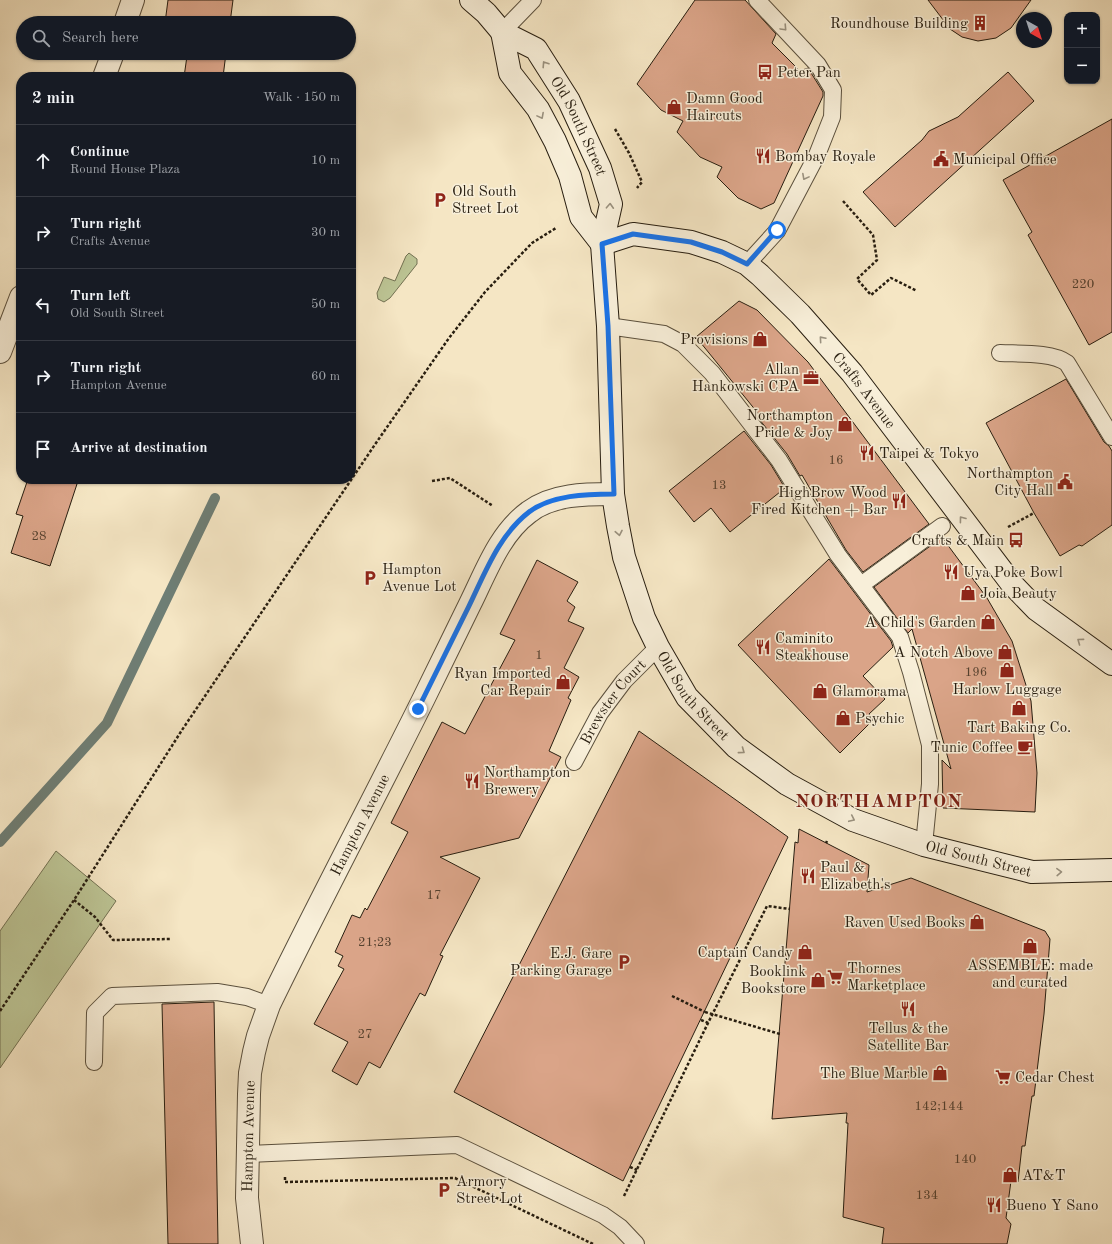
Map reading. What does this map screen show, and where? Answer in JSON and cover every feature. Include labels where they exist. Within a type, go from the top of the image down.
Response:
[{"type":"street","points":[[127,16],[133,0]]},
{"type":"street","name":"Old South Street","points":[[471,0],[486,13],[502,32],[536,49],[569,101],[600,168],[611,204],[602,244],[608,326],[614,494],[618,526],[626,563],[644,618],[658,647],[687,697],[736,747],[787,784],[853,820],[924,845],[1032,872],[1112,870]]},
{"type":"street","name":"Old South Street","points":[[502,32],[510,73],[538,109],[555,141],[570,176],[580,217],[602,244]]},
{"type":"street","points":[[106,72],[110,60]]},
{"type":"street","name":"Crafts Avenue","points":[[602,244],[633,234],[691,242],[722,252],[747,264],[800,314],[852,373],[1012,584],[1036,609],[1112,664]]},
{"type":"street","points":[[0,352],[16,310]]},
{"type":"street","name":"Hampton Avenue","points":[[252,1244],[247,1198],[249,1154],[247,1116],[250,1072],[258,1036],[269,1006],[498,547],[518,522],[539,506],[560,498],[587,494],[614,494]]},
{"type":"lane","points":[[502,32],[533,0]]},
{"type":"lane","points":[[747,264],[777,230],[817,155],[832,117],[833,90],[818,65],[757,0]]},
{"type":"lane","points":[[608,326],[664,334],[683,344],[712,373],[779,460],[838,554],[900,637],[911,672],[930,745],[930,784],[924,845]]},
{"type":"lane","points":[[1000,353],[1052,357],[1061,359],[1067,363],[1072,368],[1112,437]]},
{"type":"lane","points":[[861,585],[942,526]]},
{"type":"lane","name":"Brewster Court","points":[[574,762],[605,706],[624,681],[658,647]]},
{"type":"lane","points":[[94,1062],[95,1013],[112,996],[217,992],[247,997],[269,1006]]},
{"type":"lane","points":[[249,1154],[457,1145],[603,1215],[620,1227],[636,1244]]},
{"type":"path","points":[[843,201],[873,235],[877,260],[857,279],[871,295],[891,278],[917,291]]},
{"type":"path","points":[[356,472],[449,338],[485,292],[532,243],[556,228]]},
{"type":"path","points":[[432,480],[450,478],[494,507]]},
{"type":"path","points":[[0,1011],[74,900],[186,723],[348,484]]},
{"type":"path","points":[[1008,527],[1034,513]]},
{"type":"path","points":[[74,900],[95,917],[113,940],[171,938]]},
{"type":"path","points":[[624,1196],[708,1023],[768,906],[790,910]]},
{"type":"path","points":[[672,996],[705,1012],[780,1034]]},
{"type":"path","points":[[701,1020],[708,1023]]},
{"type":"path","points":[[630,1167],[637,1170]]},
{"type":"path","points":[[284,1173],[285,1182],[455,1178],[593,1244]]},
{"type":"green space","points":[[409,253],[417,259],[417,264],[390,298],[384,302],[378,299],[377,293],[384,277],[395,281],[406,256]]},
{"type":"green space","points":[[56,851],[116,901],[0,1068],[0,931]]},
{"type":"building","points":[[168,0],[233,0],[231,16],[166,16]]},
{"type":"building","points":[[695,0],[745,0],[776,34],[772,43],[800,71],[808,68],[823,92],[823,96],[774,203],[761,209],[738,198],[717,177],[722,167],[700,157],[677,132],[683,121],[661,110],[637,84]]},
{"type":"building","name":"Roundhouse Building","points":[[928,0],[1031,0],[1022,12],[1016,12],[1016,21],[1011,28],[996,38],[978,41],[962,37],[950,29]]},
{"type":"building","points":[[186,60],[225,60],[224,72],[185,72]]},
{"type":"building","name":"Municipal Office","points":[[1008,72],[1034,101],[895,227],[863,192],[922,140],[929,131],[958,117]]},
{"type":"building","points":[[1112,119],[1112,332],[1089,345],[1028,235],[1032,232],[1003,180]]},
{"type":"building","points":[[739,301],[757,310],[808,362],[929,524],[863,572],[846,550],[802,475],[800,476],[787,454],[759,419],[761,417],[696,337]]},
{"type":"building","name":"Northampton City Hall","points":[[1066,379],[1104,442],[1112,451],[1112,525],[1082,546],[1079,545],[1060,556],[1034,513],[986,423]]},
{"type":"building","points":[[744,431],[771,465],[785,488],[730,532],[711,508],[694,522],[669,491]]},
{"type":"building","points":[[26,484],[77,484],[50,566],[11,553],[23,516],[16,514]]},
{"type":"building","points":[[940,539],[942,541],[944,540],[987,598],[1012,641],[1031,701],[1037,773],[1035,812],[943,808],[942,760],[951,769],[912,629],[908,633],[874,587]]},
{"type":"building","points":[[829,559],[891,641],[893,647],[863,676],[885,699],[869,714],[873,720],[840,753],[738,645]]},
{"type":"building","points":[[537,560],[578,582],[567,601],[575,607],[568,621],[584,628],[564,668],[579,677],[568,698],[571,700],[549,751],[561,757],[519,838],[440,857],[480,878],[440,955],[443,956],[425,996],[420,993],[380,1068],[369,1062],[357,1085],[332,1071],[348,1042],[314,1024],[344,969],[338,966],[343,956],[335,952],[352,915],[360,918],[365,908],[367,910],[408,832],[391,823],[442,722],[465,734],[515,640],[500,634]]},
{"type":"building","name":"E.J. Gare Parking Garage","points":[[639,731],[788,837],[623,1181],[454,1092]]},
{"type":"building","points":[[799,829],[869,865],[867,892],[911,878],[1045,931],[1050,939],[1044,1014],[1034,1096],[1032,1096],[1025,1146],[1022,1146],[1018,1182],[1011,1181],[1006,1218],[1011,1224],[1007,1244],[882,1244],[884,1228],[843,1217],[848,1123],[846,1123],[847,1113],[772,1119],[795,842],[798,843]]},
{"type":"building","points":[[214,1002],[218,1244],[168,1244],[162,1004]]},
{"type":"waterway","points":[[0,842],[107,723],[215,498]]},
{"type":"place","name":"Roundhouse Building","points":[[980,23]]},
{"type":"place","name":"Peter Pan","points":[[765,72]]},
{"type":"place","name":"Damn Good Haircuts","points":[[674,107]]},
{"type":"place","name":"Bombay Royale","points":[[763,156]]},
{"type":"place","name":"Municipal Office","points":[[941,159]]},
{"type":"place","name":"Old South Street Lot","points":[[440,200]]},
{"type":"place","name":"Provisions","points":[[760,339]]},
{"type":"place","name":"Allan Hankowski CPA","points":[[811,378]]},
{"type":"place","name":"Northampton Pride & Joy","points":[[845,424]]},
{"type":"place","name":"Taipei & Tokyo","points":[[867,453]]},
{"type":"place","name":"Northampton City Hall","points":[[1065,482]]},
{"type":"place","name":"HighBrow Wood Fired Kitchen + Bar","points":[[899,501]]},
{"type":"place","name":"Crafts & Main","points":[[1016,540]]},
{"type":"place","name":"Uya Poke Bowl","points":[[951,572]]},
{"type":"place","name":"Hampton Avenue Lot","points":[[370,578]]},
{"type":"place","name":"Joia Beauty","points":[[968,593]]},
{"type":"place","name":"A Child's Garden","points":[[988,622]]},
{"type":"place","name":"Caminito Steakhouse","points":[[763,647]]},
{"type":"place","name":"A Notch Above","points":[[1005,652]]},
{"type":"place","name":"Harlow Luggage","points":[[1007,670]]},
{"type":"place","name":"Ryan Imported Car Repair","points":[[563,682]]},
{"type":"place","name":"Glamorama","points":[[820,691]]},
{"type":"place","name":"Tart Baking Co.","points":[[1019,708]]},
{"type":"place","name":"Psychic","points":[[843,718]]},
{"type":"place","name":"Tunic Coffee","points":[[1025,747]]},
{"type":"place","name":"Northampton Brewery","points":[[472,781]]},
{"type":"place","name":"Paul & Elizabeth's","points":[[808,876]]},
{"type":"place","name":"Raven Used Books","points":[[977,922]]},
{"type":"place","name":"ASSEMBLE: made and curated","points":[[1030,946]]},
{"type":"place","name":"Captain Candy","points":[[805,952]]},
{"type":"place","name":"E.J. Gare Parking Garage","points":[[624,962]]},
{"type":"place","name":"Thornes Marketplace","points":[[835,977]]},
{"type":"place","name":"Booklink Bookstore","points":[[818,980]]},
{"type":"place","name":"Tellus & the Satellite Bar","points":[[908,1009]]},
{"type":"place","name":"The Blue Marble","points":[[940,1073]]},
{"type":"place","name":"Cedar Chest","points":[[1003,1077]]},
{"type":"place","name":"AT&T","points":[[1010,1175]]},
{"type":"place","name":"Armory Street Lot","points":[[444,1190]]},
{"type":"place","name":"Bueno Y Sano","points":[[994,1205]]},
{"type":"district","name":"NORTHAMPTON","points":[[879,800]]},
{"type":"route","points":[[418,709],[498,547],[518,522],[539,506],[560,498],[587,494],[614,494],[608,326],[602,244],[633,234],[691,242],[722,252],[747,264],[777,230]]}]
